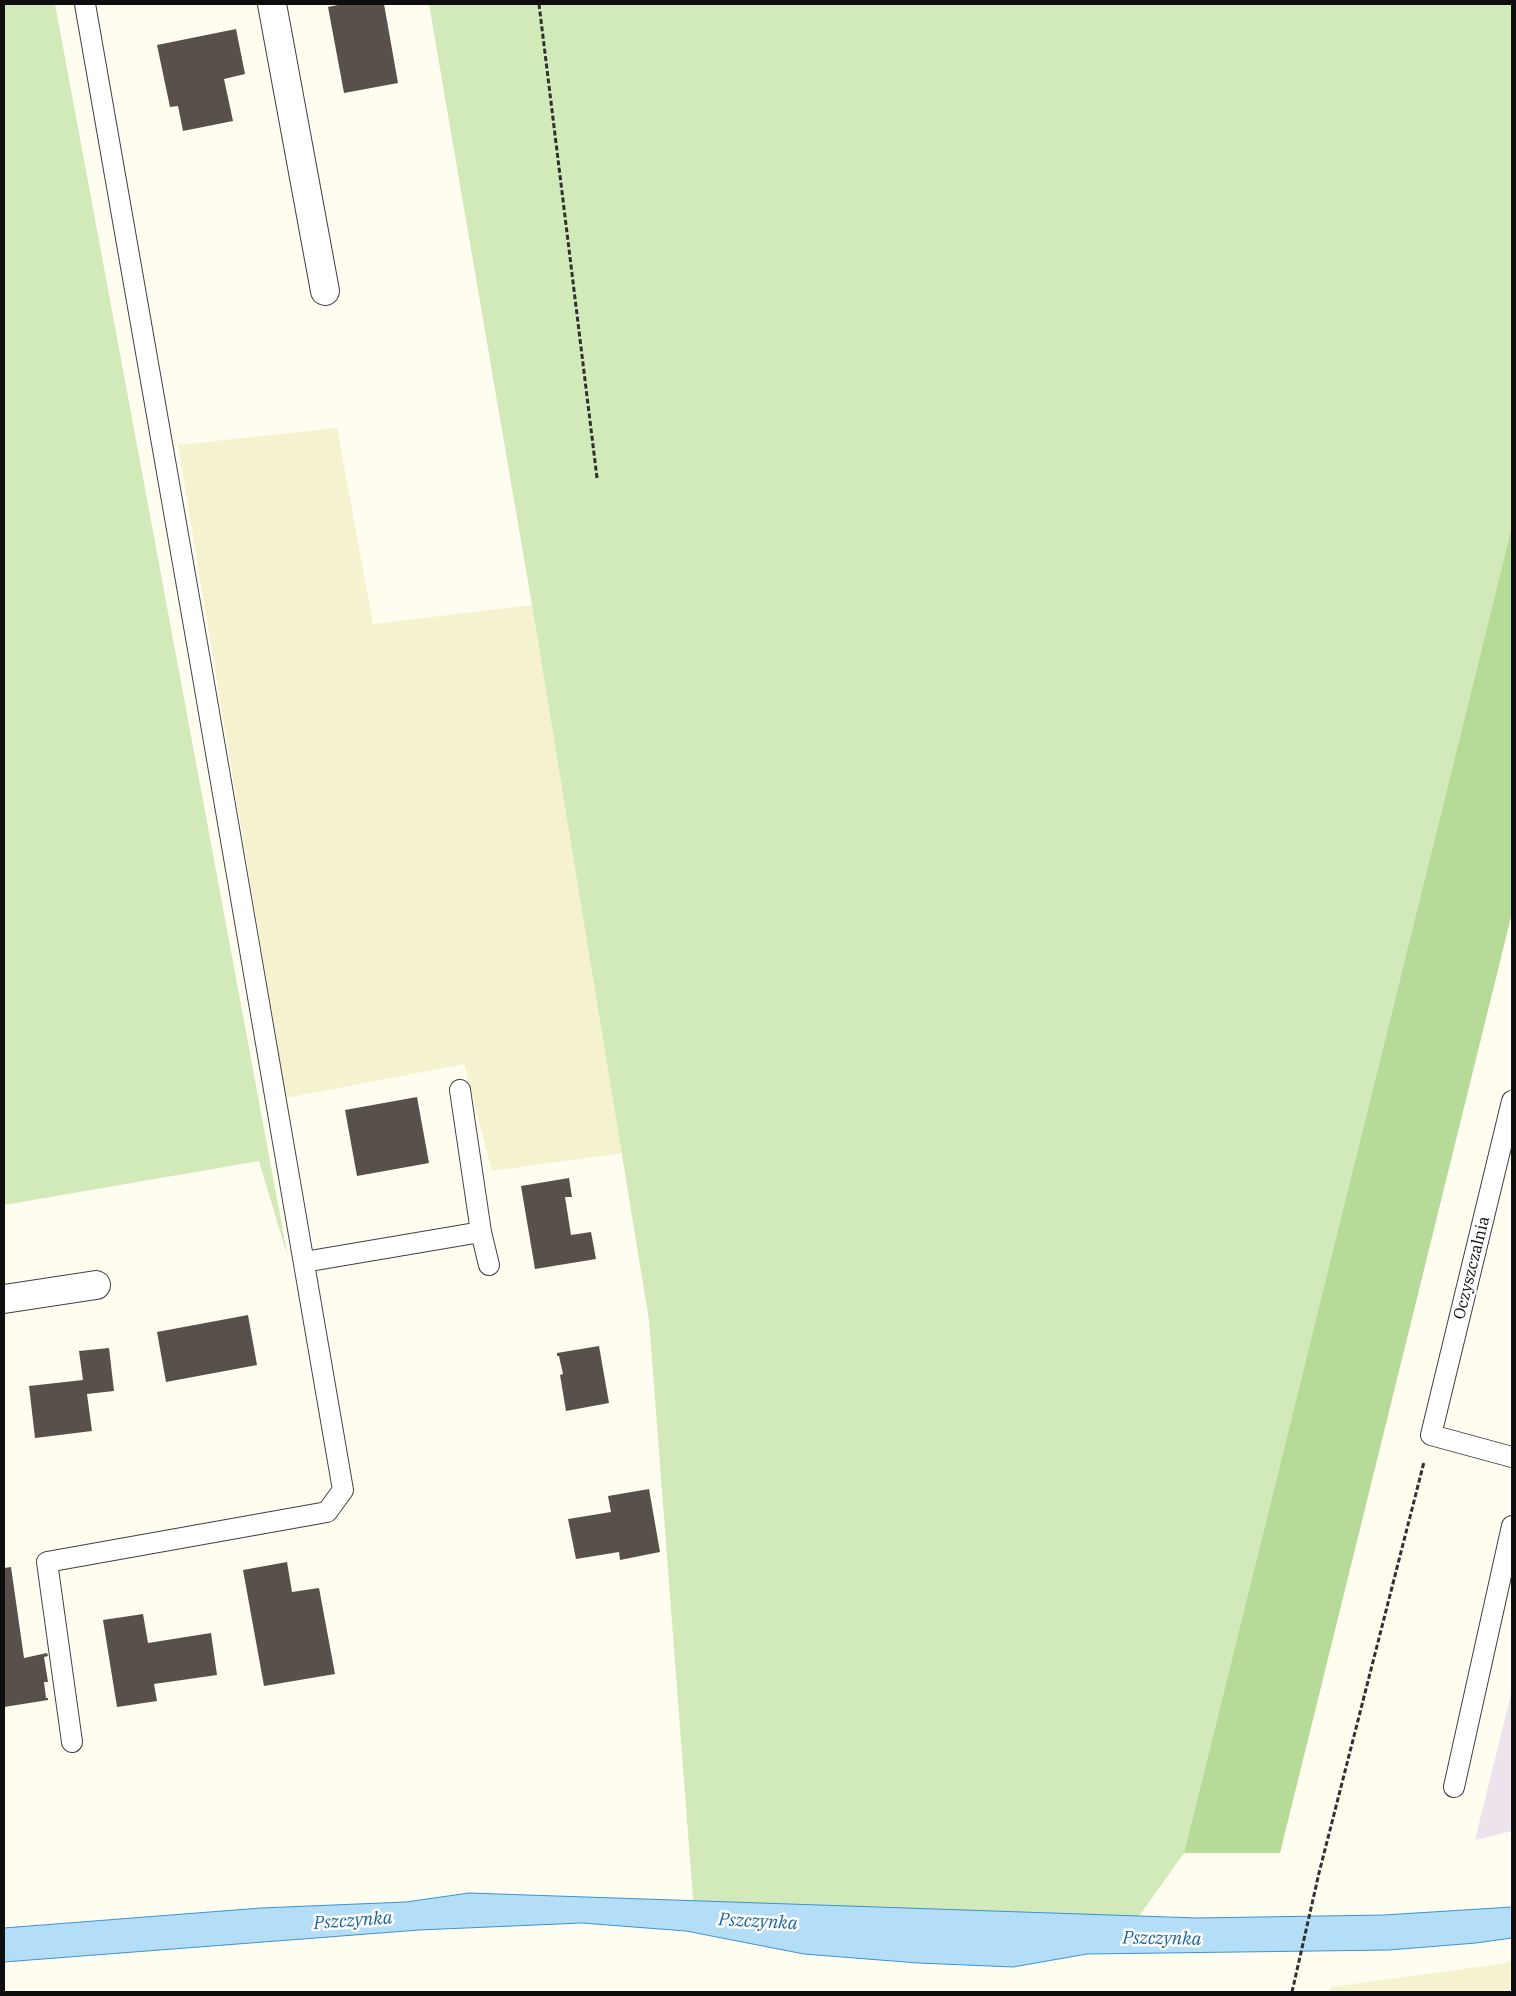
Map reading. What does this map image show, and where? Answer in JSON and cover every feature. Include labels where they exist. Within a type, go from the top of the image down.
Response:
[{"type":"street","points":[[272,4],[325,290]]},
{"type":"street","points":[[4,1299],[96,1284]]},
{"type":"lane","points":[[72,1742],[47,1562],[326,1512],[343,1490],[85,4]]},
{"type":"lane","points":[[460,1090],[481,1232],[489,1265]]},
{"type":"lane","name":"Oczyszczalnia","points":[[1432,1435],[1512,1102]]},
{"type":"lane","points":[[304,1262],[481,1232]]},
{"type":"lane","points":[[1432,1435],[1512,1457]]},
{"type":"lane","points":[[1454,1787],[1512,1526]]},
{"type":"path","points":[[539,4],[597,478]]},
{"type":"path","points":[[1292,1991],[1319,1873],[1432,1435]]},
{"type":"shaded area","points":[[337,428],[373,624],[532,605],[622,1153],[492,1171],[464,1064],[286,1098],[178,445]]},
{"type":"shaded area","points":[[1512,1690],[1512,1831],[1475,1840]]},
{"type":"shaded area","points":[[1512,1961],[1512,1992],[1330,1992],[1331,1987]]},
{"type":"green space","points":[[4,4],[55,4],[288,1258],[259,1161],[4,1205]]},
{"type":"green space","points":[[429,4],[1512,4],[1512,526],[1184,1853],[1132,1926],[694,1912],[649,1320],[532,605]]},
{"type":"green space","points":[[1512,526],[1512,913],[1280,1853],[1184,1853]]},
{"type":"water","name":"Pszczynka","points":[[469,1893],[1197,1918],[1384,1915],[1512,1907],[1512,1938],[1389,1950],[1087,1954],[1013,1967],[918,1963],[804,1954],[686,1931],[582,1923],[419,1930],[4,1962],[4,1928],[261,1908],[406,1902]]},
{"type":"building","points":[[343,4],[384,4],[398,83],[344,93],[328,7]]},
{"type":"building","points":[[236,29],[245,74],[224,79],[233,121],[183,131],[178,106],[170,107],[157,45]]},
{"type":"building","points":[[417,1097],[429,1163],[357,1176],[345,1110]]},
{"type":"building","points":[[569,1178],[572,1197],[565,1197],[571,1235],[591,1232],[596,1259],[535,1269],[521,1186]]},
{"type":"building","points":[[248,1315],[257,1365],[166,1382],[157,1332]]},
{"type":"building","points":[[599,1346],[609,1403],[566,1411],[560,1375],[563,1374],[557,1353]]},
{"type":"building","points":[[109,1348],[114,1391],[87,1394],[92,1431],[35,1438],[29,1386],[83,1380],[79,1351]]},
{"type":"building","points":[[649,1489],[660,1552],[620,1560],[619,1552],[576,1559],[568,1519],[611,1512],[608,1496]]},
{"type":"building","points":[[287,1562],[292,1592],[319,1588],[335,1674],[264,1686],[243,1570]]},
{"type":"building","points":[[11,1567],[24,1658],[47,1653],[48,1656],[44,1657],[48,1682],[44,1682],[46,1698],[48,1700],[4,1707],[4,1568]]},
{"type":"building","points":[[143,1614],[148,1643],[211,1633],[217,1675],[154,1684],[157,1701],[117,1707],[103,1620]]}]
